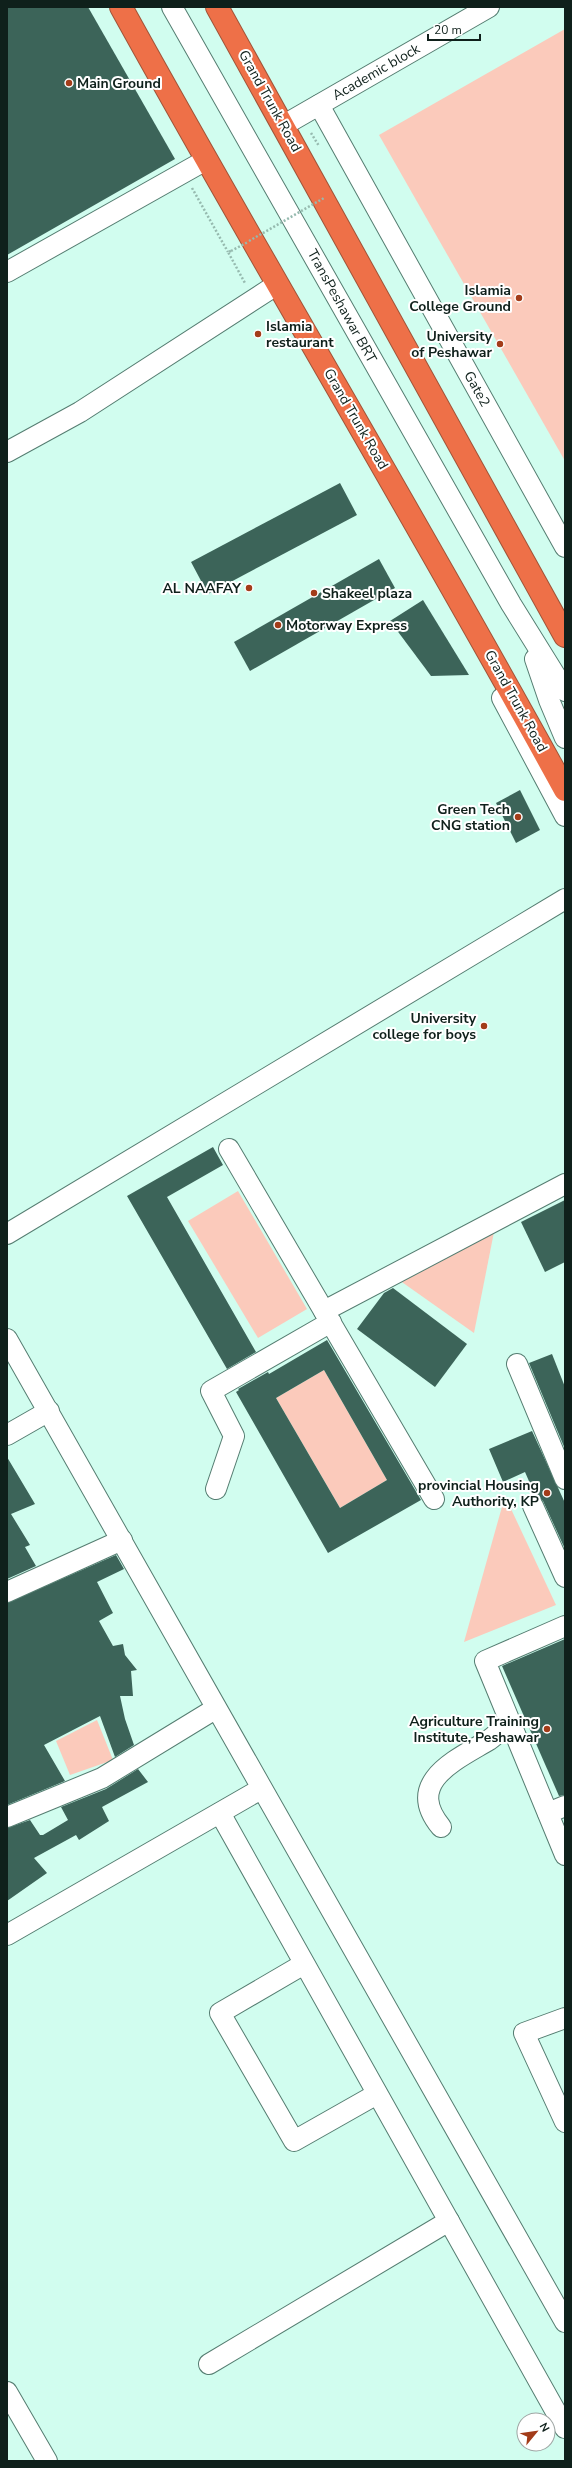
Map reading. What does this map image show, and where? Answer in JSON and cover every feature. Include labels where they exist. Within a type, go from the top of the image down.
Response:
[{"type":"highway","name":"Grand Trunk Road","points":[[121,7],[196,166],[466,610],[565,790]]},
{"type":"highway","name":"Grand Trunk Road","points":[[218,7],[565,636]]},
{"type":"street","points":[[111,7],[196,166],[270,288],[409,527],[565,816]]},
{"type":"street","name":"TransPeshawar BRT","points":[[172,7],[510,604],[565,691]]},
{"type":"street","name":"Academic block","points":[[284,125],[489,7]]},
{"type":"street","name":"Gate2","points":[[319,105],[565,548]]},
{"type":"street","points":[[7,272],[196,166]]},
{"type":"street","points":[[7,452],[80,412],[270,288]]},
{"type":"street","name":"TransPeshawar BRT","points":[[510,604],[534,656],[549,700],[565,738]]},
{"type":"street","points":[[7,1234],[565,899]]},
{"type":"street","points":[[229,1149],[434,1499]]},
{"type":"street","points":[[216,1489],[234,1436],[211,1391],[327,1317],[565,1184]]},
{"type":"street","points":[[7,1340],[122,1540],[215,1709],[565,2322]]},
{"type":"street","points":[[516,1364],[563,1468]]},
{"type":"street","points":[[7,1434],[49,1411]]},
{"type":"street","points":[[533,1506],[565,1577]]},
{"type":"street","points":[[7,1592],[122,1540]]},
{"type":"street","points":[[565,1626],[485,1661],[510,1722],[556,1809],[565,1856]]},
{"type":"street","points":[[7,1817],[102,1778],[215,1709]]},
{"type":"street","points":[[441,1827],[430,1814],[428,1804],[433,1782],[448,1765],[490,1739],[510,1722]]},
{"type":"street","points":[[7,1935],[261,1789]]},
{"type":"street","points":[[220,1813],[565,2428]]},
{"type":"street","points":[[304,1964],[220,2014],[294,2141],[377,2094]]},
{"type":"street","points":[[565,2018],[524,2033],[565,2122]]},
{"type":"street","points":[[209,2364],[449,2221]]},
{"type":"street","points":[[7,2392],[47,2461]]},
{"type":"path","points":[[196,166],[229,252],[253,299]]},
{"type":"path","points":[[229,252],[324,198]]},
{"type":"shaded area","name":"Islamia College Ground","points":[[565,29],[565,461],[379,135]]},
{"type":"shaded area","points":[[238,1191],[307,1309],[258,1338],[188,1221]]},
{"type":"shaded area","points":[[495,1227],[474,1333],[399,1280]]},
{"type":"shaded area","points":[[324,1370],[387,1480],[340,1508],[276,1398]]},
{"type":"shaded area","points":[[505,1496],[556,1605],[464,1642]]},
{"type":"shaded area","points":[[97,1720],[113,1760],[70,1775],[56,1741]]},
{"type":"building","name":"Main Ground","points":[[7,7],[88,7],[175,159],[7,255]]},
{"type":"building","points":[[340,483],[357,515],[208,594],[191,562]]},
{"type":"building","points":[[379,559],[395,588],[250,671],[234,642]]},
{"type":"building","points":[[423,600],[469,675],[431,676],[390,621]]},
{"type":"building","name":"Green Tech CNG station","points":[[520,790],[540,830],[516,843],[496,803]]},
{"type":"building","points":[[213,1147],[223,1165],[167,1197],[256,1352],[227,1369],[127,1196]]},
{"type":"building","points":[[565,1200],[565,1262],[545,1272],[521,1222]]},
{"type":"building","points":[[393,1288],[467,1344],[435,1387],[357,1329],[384,1293]]},
{"type":"building","points":[[327,1340],[421,1500],[328,1553],[236,1392],[239,1390],[238,1389],[268,1372],[269,1374]],"holes":[[[324,1370],[387,1480],[340,1508],[276,1398]]]},
{"type":"building","points":[[552,1354],[565,1387],[565,1449],[529,1363]]},
{"type":"building","name":"provincial Housing Authority, KP","points":[[532,1431],[565,1503],[565,1549],[543,1501],[535,1495],[525,1472],[503,1482],[489,1449]]},
{"type":"building","points":[[7,1457],[35,1504],[11,1514],[30,1545],[25,1547],[36,1566],[7,1579]]},
{"type":"building","points":[[116,1555],[124,1569],[97,1582],[113,1613],[99,1621],[113,1646],[123,1644],[125,1655],[137,1670],[131,1671],[133,1696],[120,1696],[125,1719],[134,1745],[115,1757],[100,1716],[44,1745],[65,1781],[7,1805],[7,1603]]},
{"type":"building","name":"Agriculture Training Institute, Peshawar","points":[[565,1639],[565,1795],[559,1796],[502,1666]]},
{"type":"building","points":[[138,1769],[148,1782],[102,1807],[109,1821],[79,1840],[76,1835],[34,1858],[47,1873],[7,1901],[7,1828],[30,1820],[40,1835],[43,1835],[68,1820],[61,1807],[106,1789]]},
{"type":"place","name":"Main Ground","points":[[69,83]]},
{"type":"place","name":"Islamia College Ground","points":[[519,298]]},
{"type":"place","name":"Islamia restaurant","points":[[258,334]]},
{"type":"place","name":"University of Peshawar","points":[[500,344]]},
{"type":"place","name":"AL NAAFAY","points":[[249,588]]},
{"type":"place","name":"Shakeel plaza","points":[[314,593]]},
{"type":"place","name":"Motorway Express","points":[[278,625]]},
{"type":"place","name":"Green Tech CNG station","points":[[518,817]]},
{"type":"place","name":"University college for boys","points":[[484,1026]]},
{"type":"place","name":"provincial Housing Authority, KP","points":[[547,1493]]},
{"type":"place","name":"Agriculture Training Institute, Peshawar","points":[[547,1729]]}]
